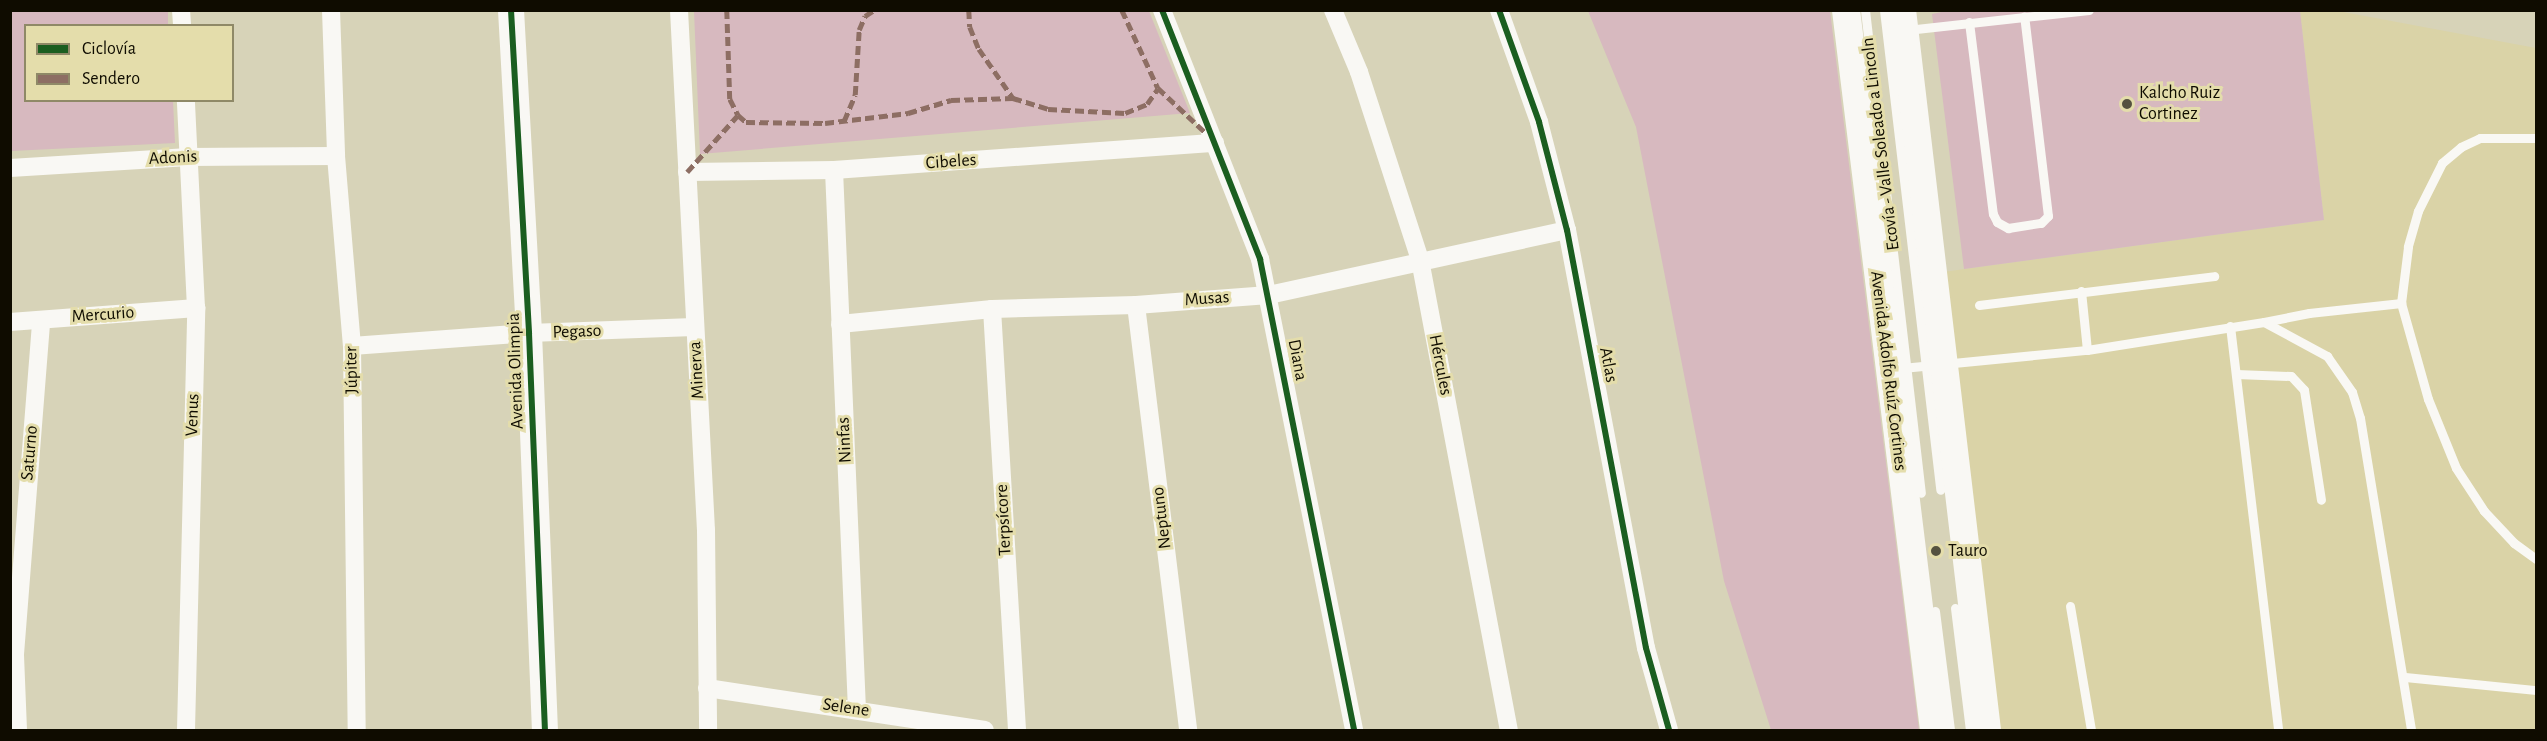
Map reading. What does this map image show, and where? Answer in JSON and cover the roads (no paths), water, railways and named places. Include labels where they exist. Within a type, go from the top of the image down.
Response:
[{"type":"main road","name":"Avenida Adolfo Ruíz Cortines","points":[[1846,10],[1897,368],[1934,730]]},
{"type":"main road","points":[[1903,20],[1935,364],[1988,730]]},
{"type":"street","name":"Júpiter","points":[[331,10],[336,156],[352,346],[357,730]]},
{"type":"street","name":"Avenida Olimpia","points":[[511,10],[530,333],[545,730]]},
{"type":"street","name":"Minerva","points":[[679,10],[706,530],[708,730]]},
{"type":"street","name":"Diana","points":[[1162,10],[1260,259],[1354,730]]},
{"type":"street","name":"Hércules","points":[[1333,10],[1359,72],[1420,260],[1509,730]]},
{"type":"street","name":"Atlas","points":[[1498,10],[1539,122],[1567,230],[1646,648],[1669,730]]},
{"type":"street","name":"Venus","points":[[186,102],[196,308],[186,730]]},
{"type":"street","name":"Cibeles","points":[[687,172],[834,170],[1215,143]]},
{"type":"street","name":"Adonis","points":[[10,168],[189,157],[336,156]]},
{"type":"street","name":"Ninfas","points":[[834,170],[857,709]]},
{"type":"street","name":"Musas","points":[[840,324],[992,309],[1136,305],[1269,295],[1420,260],[1567,230]]},
{"type":"street","name":"Neptuno","points":[[1136,305],[1188,730]]},
{"type":"street","name":"Mercurio","points":[[10,322],[196,308]]},
{"type":"street","name":"Terpsícore","points":[[992,309],[1017,730]]},
{"type":"street","name":"Saturno","points":[[18,730],[15,654],[41,320]]},
{"type":"street","name":"Pegaso","points":[[352,346],[530,333],[694,327]]},
{"type":"street","name":"Selene","points":[[707,688],[985,730]]},
{"type":"lane","name":"Ecovía - Valle Soleado a Lincoln","points":[[1865,10],[1897,368],[1921,493]]},
{"type":"lane","points":[[1884,10],[1935,364],[1940,490]]},
{"type":"lane","points":[[1903,20],[1969,21],[2089,10]]},
{"type":"lane","points":[[1969,21],[1993,214],[1997,222],[2008,228],[2041,223],[2048,216],[2024,16]]},
{"type":"lane","points":[[2536,138],[2480,138],[2461,147],[2442,163],[2418,211],[2401,303],[2428,399],[2456,468],[2484,511],[2514,543],[2536,559]]},
{"type":"lane","points":[[1979,305],[2214,276]]},
{"type":"lane","points":[[2081,291],[2087,350]]},
{"type":"lane","points":[[1897,368],[2087,350],[2309,313],[2401,303]]},
{"type":"lane","points":[[2264,322],[2327,356],[2352,392],[2360,418],[2405,676],[2412,730]]},
{"type":"lane","points":[[2230,326],[2278,730]]},
{"type":"lane","points":[[2236,374],[2291,376],[2304,390],[2321,500]]},
{"type":"lane","points":[[2070,606],[2091,730]]},
{"type":"lane","points":[[1955,608],[1970,730]]},
{"type":"lane","points":[[1935,611],[1950,730]]},
{"type":"lane","points":[[2405,676],[2536,690]]},
{"type":"place","name":"Kalcho Ruiz Cortinez","points":[[2127,104]]},
{"type":"place","name":"Tauro","points":[[1936,551]]}]
